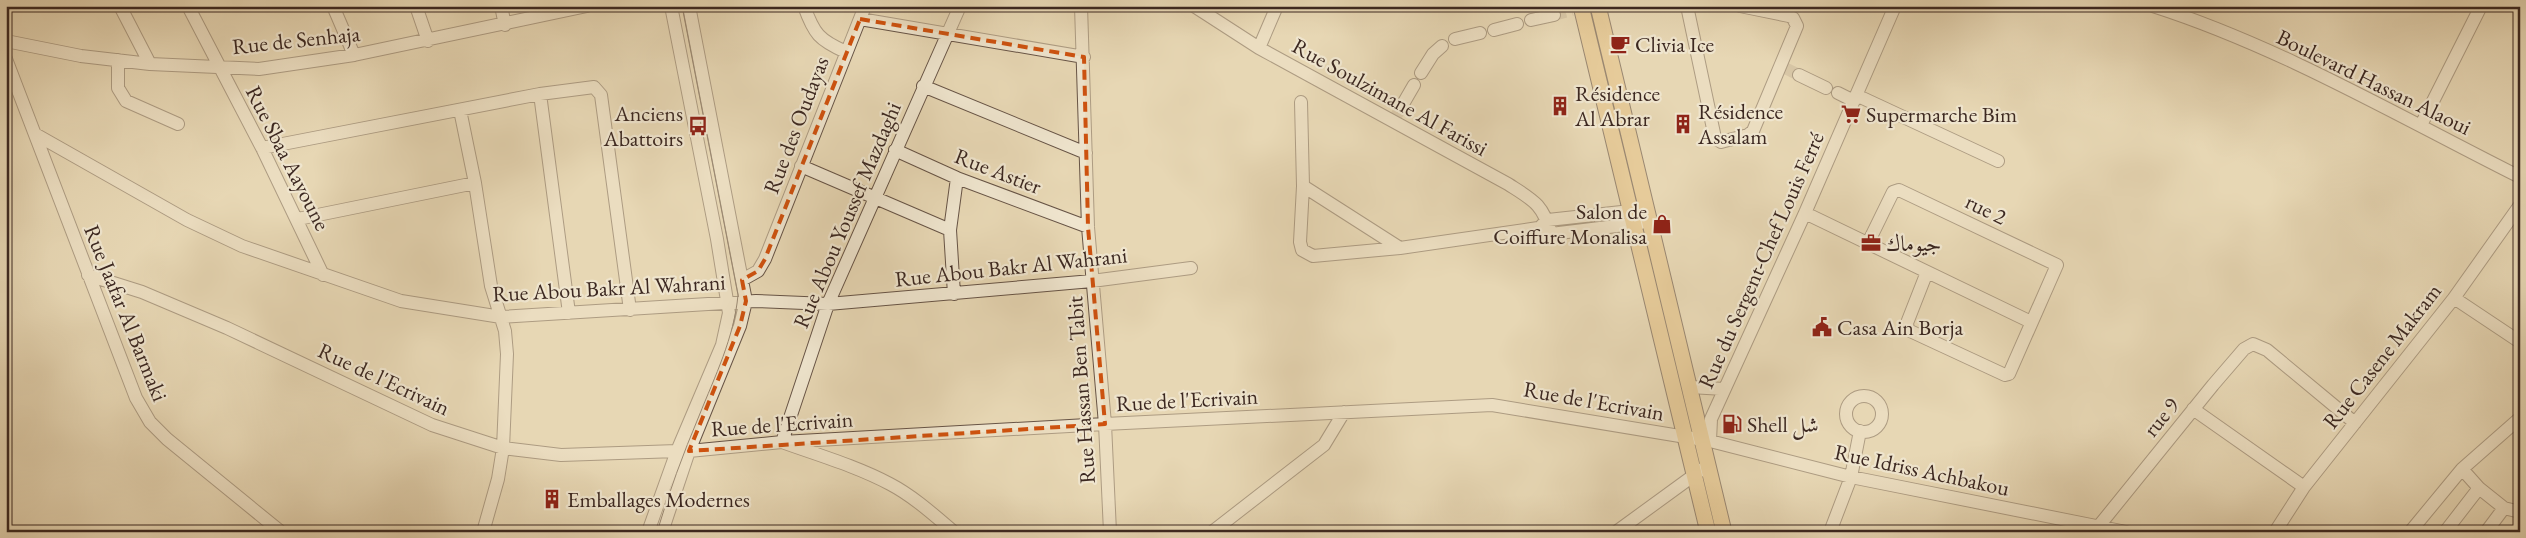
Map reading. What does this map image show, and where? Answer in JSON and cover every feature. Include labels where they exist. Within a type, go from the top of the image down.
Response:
[{"type":"main road","points":[[1598,6],[1690,387],[1706,441],[1708,465],[1724,532]]},
{"type":"main road","points":[[1578,8],[1632,218],[1708,532]]},
{"type":"street","points":[[120,6],[150,64]]},
{"type":"street","name":"Rue Sbaa Aayoune","points":[[188,6],[298,219],[322,275]]},
{"type":"street","points":[[333,6],[354,56]]},
{"type":"street","points":[[416,6],[428,41]]},
{"type":"street","points":[[501,6],[505,25]]},
{"type":"street","name":"Rue de Senhaja","points":[[6,42],[81,56],[150,64],[220,69],[278,67],[354,56],[587,6]]},
{"type":"street","points":[[662,532],[683,451],[728,324],[728,302],[671,6]]},
{"type":"street","points":[[648,532],[740,326],[746,301],[689,6]]},
{"type":"street","points":[[804,6],[812,29],[818,36],[828,44],[846,52]]},
{"type":"street","name":"Rue des Oudayas","points":[[741,274],[758,271],[765,259],[865,6]]},
{"type":"street","name":"Rue Abou Youssef Mazdaghi","points":[[782,442],[828,304],[960,6]]},
{"type":"street","name":"Rue Hassan Ben Tabit","points":[[1081,6],[1088,227],[1105,424],[1110,532]]},
{"type":"street","name":"Rue Soulzimane Al Farissi","points":[[1194,6],[1259,48],[1394,120],[1535,201],[1543,209],[1543,224],[1552,234],[1632,218]]},
{"type":"street","points":[[1259,48],[1277,6]]},
{"type":"street","points":[[1687,6],[1718,141],[1723,142],[1753,131],[1783,67],[1796,30],[1796,22],[1789,16],[1740,6]]},
{"type":"street","name":"Rue du Sergent-Chef Louis Ferré","points":[[1706,441],[1711,419],[1724,389],[1805,213],[1895,6]]},
{"type":"street","name":"Boulevard Hassan Alaoui","points":[[2153,6],[2185,16],[2268,51],[2520,177]]},
{"type":"street","points":[[2421,126],[2481,6]]},
{"type":"street","points":[[1531,20],[1554,15]]},
{"type":"street","points":[[860,19],[1084,57]]},
{"type":"street","points":[[1494,30],[1517,24]]},
{"type":"street","points":[[1455,39],[1480,33]]},
{"type":"street","points":[[1421,72],[1433,54],[1442,46]]},
{"type":"street","name":"Rue Jaafar Al Barmaki","points":[[6,59],[125,373],[150,422],[167,439],[281,532]]},
{"type":"street","points":[[118,60],[118,88],[126,102],[178,124]]},
{"type":"street","points":[[1799,75],[1826,88]]},
{"type":"street","points":[[1403,104],[1414,84]]},
{"type":"street","points":[[262,148],[540,94],[588,86],[594,87],[601,95],[630,310]]},
{"type":"street","points":[[923,86],[1086,153]]},
{"type":"street","points":[[1838,93],[1855,98],[1998,161]]},
{"type":"street","points":[[540,94],[569,313]]},
{"type":"street","points":[[1301,102],[1303,186],[1300,242],[1306,254],[1313,256],[1400,248],[1543,224],[1632,218],[1648,215]]},
{"type":"street","points":[[460,110],[475,183],[491,286],[502,317],[506,354],[503,448],[496,487],[483,532]]},
{"type":"street","name":"Rue Abou Bakr Al Wahrani","points":[[35,134],[187,220],[242,246],[401,301],[502,317],[746,301],[828,304],[1092,281],[1191,268]]},
{"type":"street","name":"Rue Astier","points":[[895,150],[958,178],[1088,227]]},
{"type":"street","points":[[801,166],[874,199],[950,230]]},
{"type":"street","points":[[954,294],[950,230],[958,178]]},
{"type":"street","points":[[298,219],[475,183]]},
{"type":"street","points":[[1303,186],[1400,248]]},
{"type":"street","name":"rue 2","points":[[1868,243],[1893,192],[1899,190],[2047,260],[2058,267],[2031,322]]},
{"type":"street","name":"Rue Casene Makram","points":[[2274,532],[2304,487],[2454,298],[2520,205]]},
{"type":"street","points":[[1805,213],[2031,322],[2007,375],[1908,330],[1907,323],[1927,272]]},
{"type":"street","name":"Rue de l'Ecrivain","points":[[88,275],[128,287],[227,328],[432,425],[503,448],[569,455],[683,451],[782,442],[1105,424],[1506,406],[1706,441]]},
{"type":"street","points":[[2454,298],[2520,342]]},
{"type":"street","name":"rue 9","points":[[2096,529],[2193,409],[2244,349],[2253,344],[2267,350],[2355,423]]},
{"type":"street","points":[[1690,387],[1724,389]]},
{"type":"street","points":[[2193,409],[2304,487]]},
{"type":"street","points":[[1212,532],[1324,445],[1344,412]]},
{"type":"street","points":[[2410,532],[2462,469],[2520,418]]},
{"type":"street","points":[[1830,532],[1851,477],[1860,431]]},
{"type":"street","name":"Rue Idriss Achbakou","points":[[1706,441],[1851,477],[2096,529],[2126,532]]},
{"type":"street","points":[[782,442],[850,466],[890,484],[928,510],[954,532]]},
{"type":"street","points":[[1616,532],[1708,465]]},
{"type":"street","points":[[2462,469],[2479,488],[2504,508],[2519,511]]},
{"type":"street","points":[[2445,532],[2479,488]]},
{"type":"street","points":[[2486,532],[2504,508]]},
{"type":"highlighted area","points":[[860,19],[1084,57],[1088,227],[1105,424],[689,451],[740,326],[746,301],[742,280],[758,271],[765,259]]},
{"type":"tunnel","points":[[1554,15],[1572,10]]},
{"type":"tunnel","points":[[1785,68],[1799,75]]},
{"type":"tunnel","points":[[1395,118],[1403,104]]},
{"type":"tram line","points":[[657,532],[682,459],[723,357],[736,311],[738,295],[682,6]]},
{"type":"place","name":"Clivia Ice","points":[[1620,44]]},
{"type":"place","name":"Résidence Al Abrar","points":[[1560,106]]},
{"type":"place","name":"Supermarche Bim","points":[[1851,114]]},
{"type":"place","name":"Résidence Assalam","points":[[1683,124]]},
{"type":"place","name":"Anciens Abattoirs","points":[[698,126]]},
{"type":"place","name":"Salon de Coiffure Monalisa","points":[[1662,224]]},
{"type":"place","name":"جيوماك","points":[[1871,243]]},
{"type":"place","name":"Casa Ain Borja","points":[[1822,327]]},
{"type":"place","name":"Shell شل","points":[[1732,424]]},
{"type":"place","name":"Emballages Modernes","points":[[552,499]]}]
